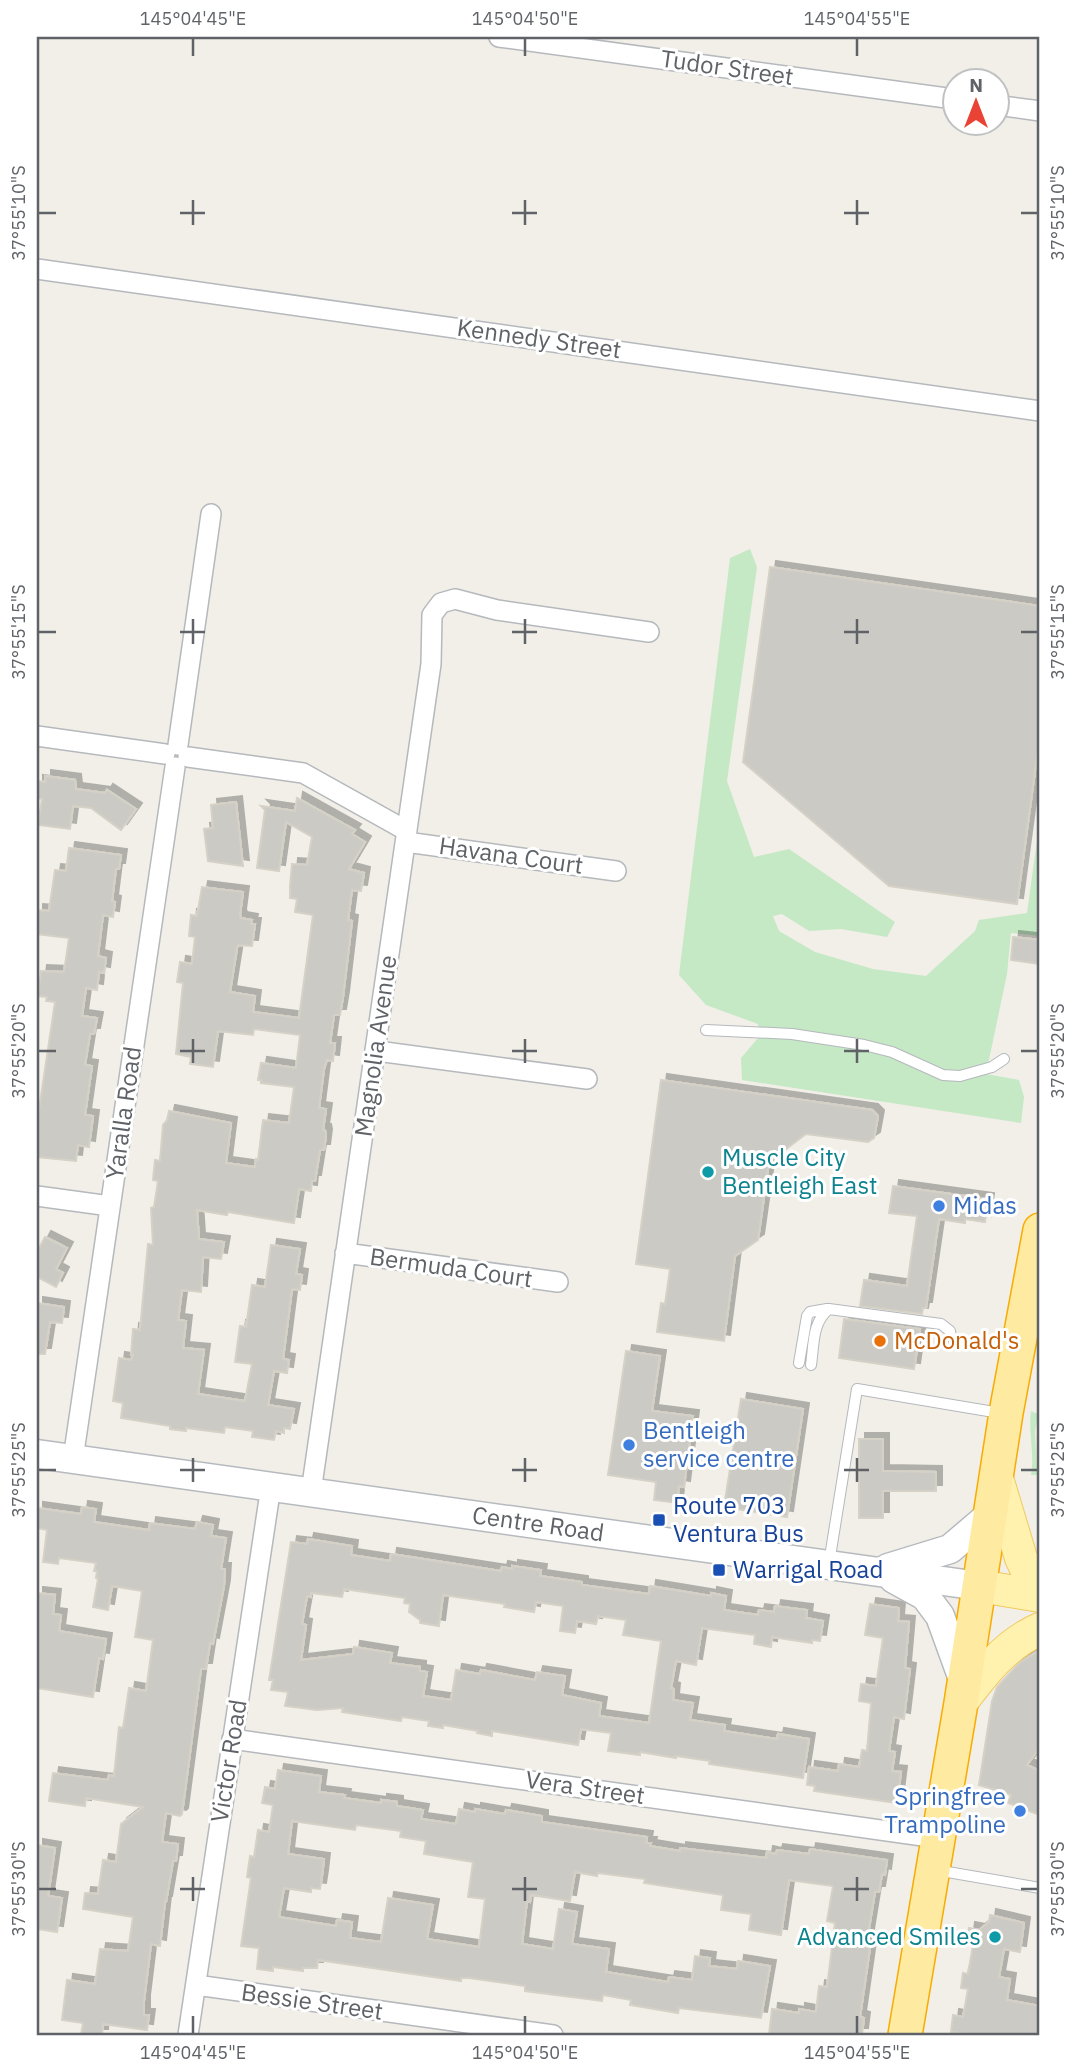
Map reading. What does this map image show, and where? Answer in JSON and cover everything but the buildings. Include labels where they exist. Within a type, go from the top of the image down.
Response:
[{"type":"highway","points":[[905,2035],[1006,1413],[1040,1230]]},
{"type":"main road","name":"Centre Road","points":[[37,1454],[829,1564],[1040,1596]]},
{"type":"main road","points":[[997,1478],[1021,1558],[1040,1596]]},
{"type":"main road","points":[[878,1571],[950,1549],[990,1515]]},
{"type":"main road","points":[[878,1571],[925,1597],[940,1616],[962,1693],[1010,1647],[1040,1629]]},
{"type":"street","name":"Tudor Street","points":[[499,37],[940,97]]},
{"type":"street","points":[[1010,107],[1040,111]]},
{"type":"street","name":"Kennedy Street","points":[[37,269],[1040,411]]},
{"type":"street","name":"Yaralla Road","points":[[73,1458],[211,514]]},
{"type":"street","name":"Magnolia Avenue","points":[[311,1492],[431,664],[432,615],[441,603],[455,599],[497,610],[649,632]]},
{"type":"street","points":[[37,736],[303,773],[407,836]]},
{"type":"street","name":"Havana Court","points":[[407,836],[616,871]]},
{"type":"street","points":[[377,1051],[587,1079]]},
{"type":"street","points":[[37,1196],[110,1206]]},
{"type":"street","name":"Bermuda Court","points":[[345,1253],[558,1282]]},
{"type":"street","name":"Victor Road","points":[[188,2035],[271,1486]]},
{"type":"street","name":"Vera Street","points":[[232,1739],[935,1854]]},
{"type":"street","name":"Bessie Street","points":[[196,1985],[553,2035]]},
{"type":"lane","points":[[706,1030],[792,1034],[864,1045],[892,1052],[943,1075],[960,1076],[992,1067],[1004,1059]]},
{"type":"lane","points":[[811,1365],[817,1325],[829,1308]]},
{"type":"lane","points":[[799,1363],[807,1316],[816,1310],[829,1308],[941,1324],[950,1331],[951,1337]]},
{"type":"lane","points":[[829,1564],[857,1390],[1006,1413]]},
{"type":"lane","points":[[935,1854],[1040,1888]]},
{"type":"green space","points":[[750,549],[757,567],[727,781],[754,857],[789,849],[895,922],[887,937],[841,929],[809,931],[782,914],[773,916],[779,931],[815,952],[873,969],[926,976],[975,931],[979,920],[1027,913],[1040,819],[1040,936],[1011,933],[1007,974],[986,1074],[1019,1080],[1024,1097],[1021,1123],[742,1080],[741,1058],[758,1038],[758,1024],[706,1005],[679,975],[730,558]]},
{"type":"green space","points":[[1031,1411],[1038,1414],[1035,1432],[1037,1475],[1031,1475]]},
{"type":"place","name":"Muscle City Bentleigh East","points":[[708,1172]]},
{"type":"place","name":"Midas","points":[[939,1206]]},
{"type":"place","name":"McDonald's","points":[[880,1341]]},
{"type":"place","name":"Bentleigh service centre","points":[[629,1445]]},
{"type":"place","name":"Route 703 Ventura Bus","points":[[659,1520]]},
{"type":"place","name":"Warrigal Road","points":[[719,1570]]},
{"type":"place","name":"Springfree Trampoline","points":[[1020,1811]]},
{"type":"place","name":"Advanced Smiles","points":[[995,1937]]}]
